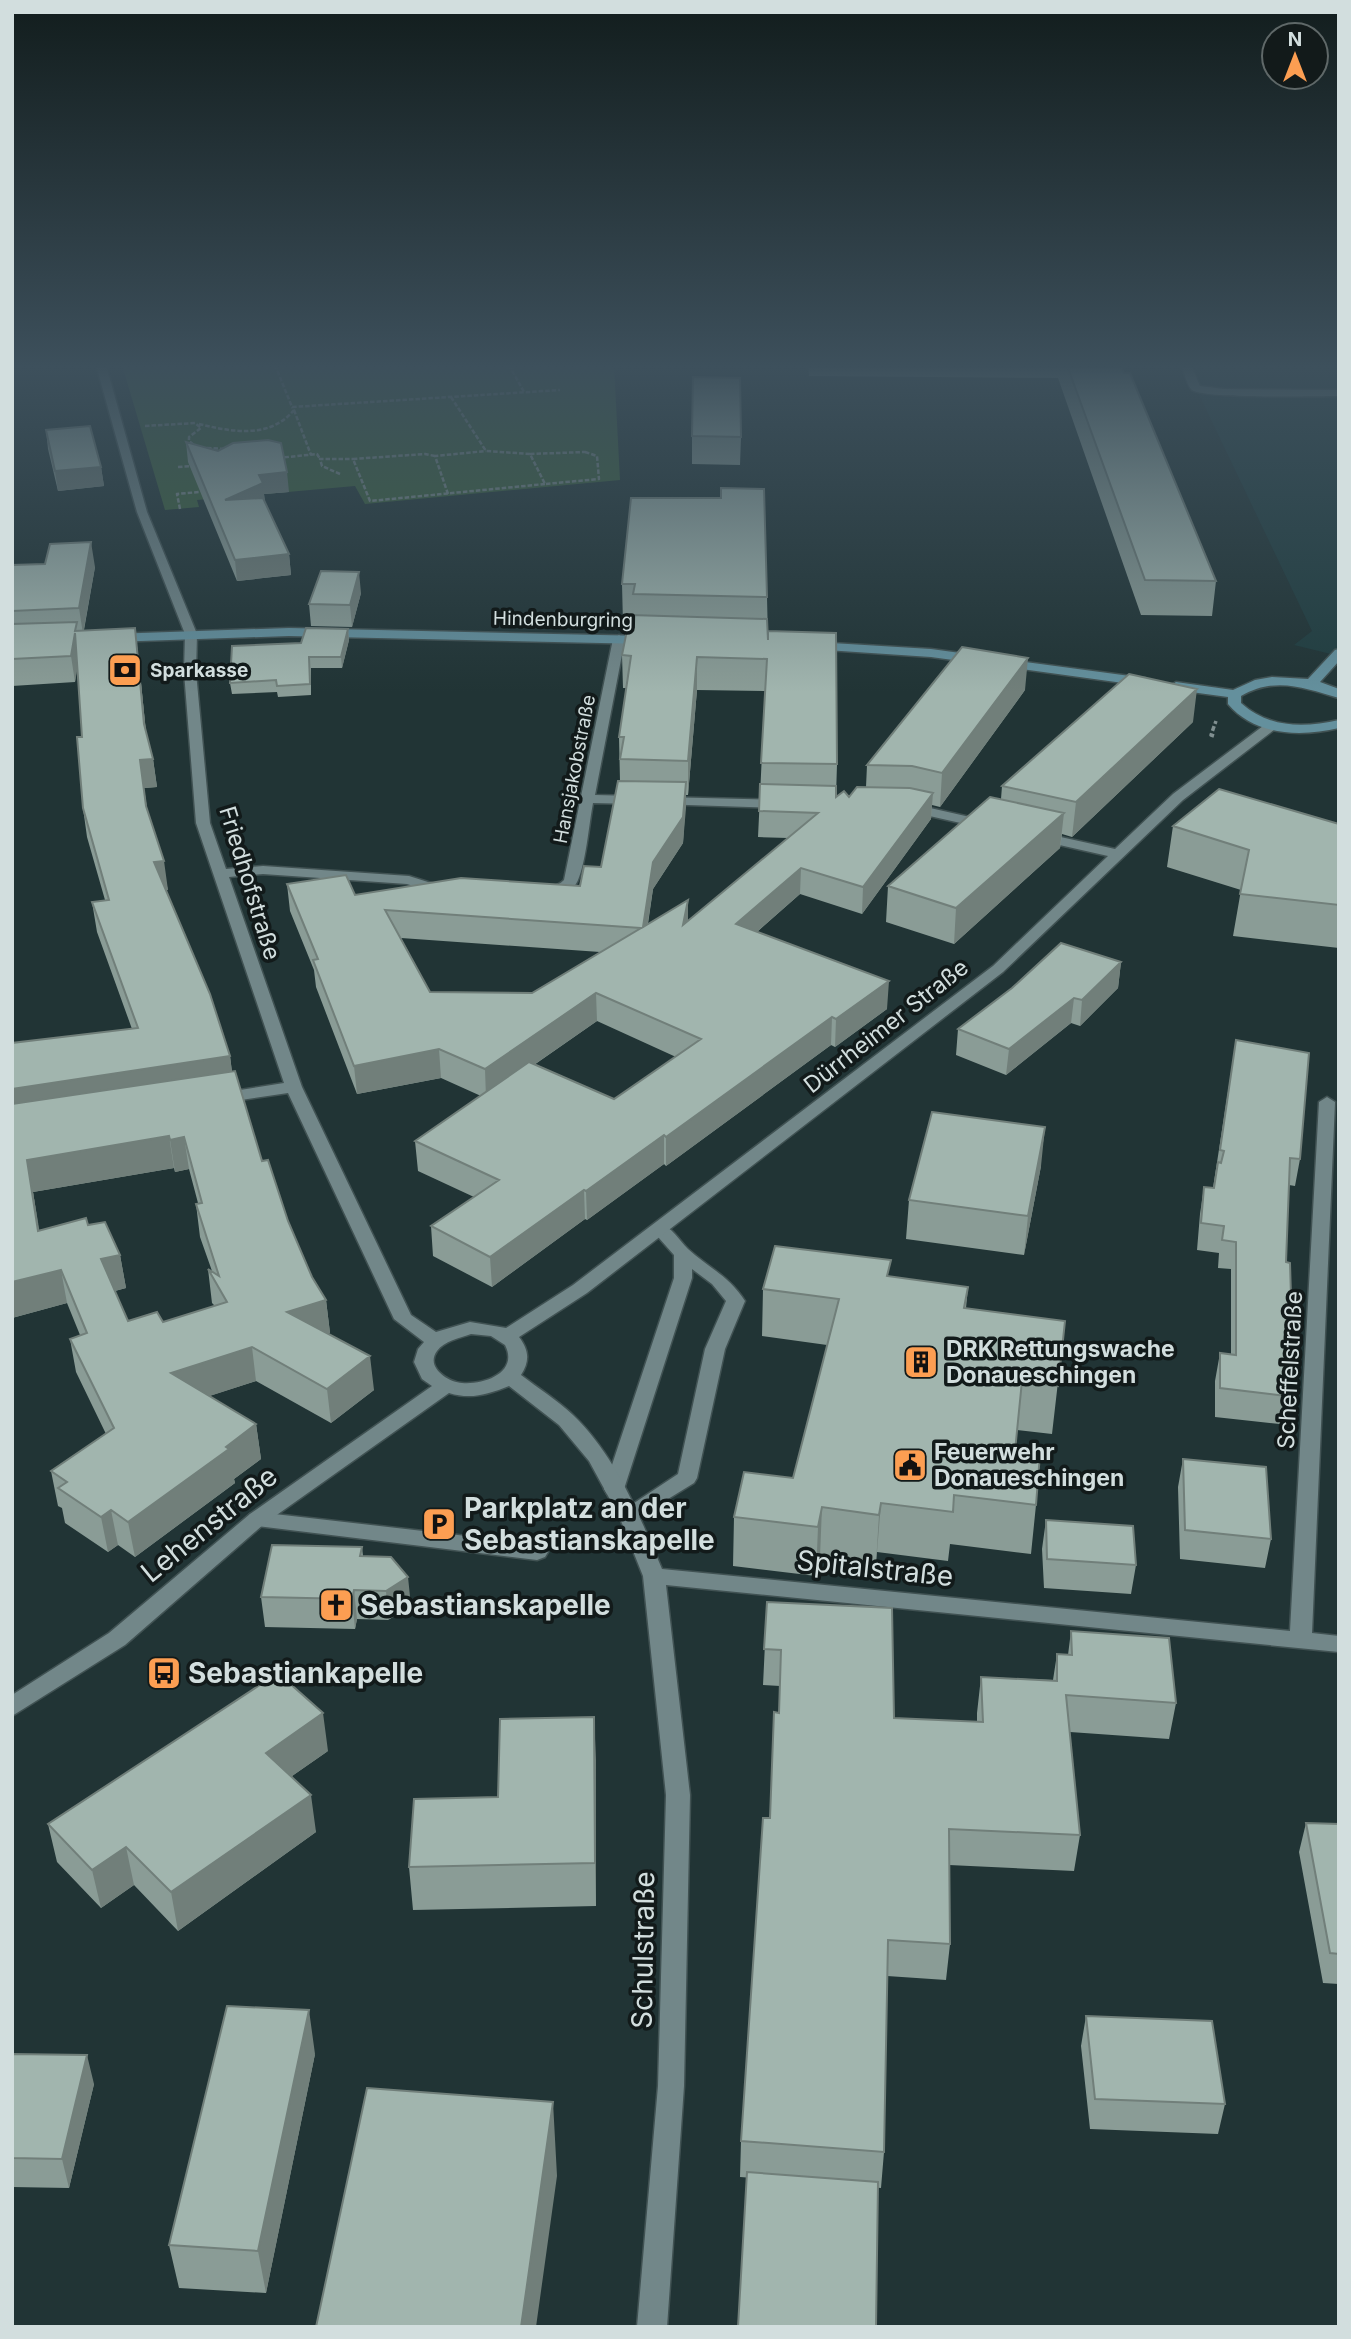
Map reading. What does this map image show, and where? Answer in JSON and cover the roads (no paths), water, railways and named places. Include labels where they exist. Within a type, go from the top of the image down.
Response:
[{"type":"main road","name":"Hindenburgring","points":[[101,639],[289,632],[659,640]]},
{"type":"main road","points":[[804,645],[931,653],[1235,694],[1247,686],[1268,681],[1311,684],[1339,694]]},
{"type":"main road","points":[[1311,684],[1339,653]]},
{"type":"main road","points":[[1235,694],[1234,704],[1245,716],[1272,726],[1304,730],[1339,724]]},
{"type":"street","name":"Friedhofstraße","points":[[132,474],[142,512],[191,634],[190,672],[203,823],[219,874],[294,1087],[403,1319],[434,1340]]},
{"type":"street","name":"Hansjakobstraße","points":[[532,898],[549,895],[564,888],[571,880],[619,639]]},
{"type":"street","name":"Dürrheimer Straße","points":[[506,1336],[580,1289],[998,969],[1178,797],[1272,726]]},
{"type":"street","points":[[589,799],[797,804]]},
{"type":"street","points":[[895,806],[999,827]]},
{"type":"street","points":[[1025,833],[1116,854]]},
{"type":"street","points":[[219,874],[262,870],[409,880],[449,893],[462,894]]},
{"type":"street","points":[[200,1101],[294,1087]]},
{"type":"street","name":"Scheffelstraße","points":[[1301,1640],[1327,1102]]},
{"type":"street","points":[[629,1516],[687,1478],[715,1349],[736,1301],[719,1280],[683,1254],[660,1229]]},
{"type":"street","points":[[614,1489],[683,1278],[683,1254]]},
{"type":"street","points":[[470,1328],[490,1329],[506,1336],[516,1345],[519,1355],[517,1366],[510,1376],[496,1385],[479,1390],[444,1387],[430,1377],[423,1365],[424,1352],[434,1340],[450,1332],[470,1328]]},
{"type":"street","points":[[510,1376],[566,1420],[597,1457],[629,1516],[654,1576]]},
{"type":"street","name":"Lehenstraße","points":[[12,1707],[117,1639],[257,1519],[444,1387]]},
{"type":"street","points":[[257,1519],[537,1552]]},
{"type":"street","name":"Spitalstraße","points":[[654,1576],[1339,1644]]},
{"type":"street","name":"Schulstraße","points":[[652,2327],[671,2086],[678,1795],[654,1576]]},
{"type":"place","name":"Sparkasse","points":[[125,670]]},
{"type":"place","name":"DRK Rettungswache Donaueschingen","points":[[921,1362]]},
{"type":"place","name":"Feuerwehr Donaueschingen","points":[[910,1465]]},
{"type":"place","name":"Parkplatz an der Sebastianskapelle","points":[[439,1524]]},
{"type":"place","name":"Sebastianskapelle","points":[[336,1605]]},
{"type":"place","name":"Sebastiankapelle","points":[[164,1673]]}]
